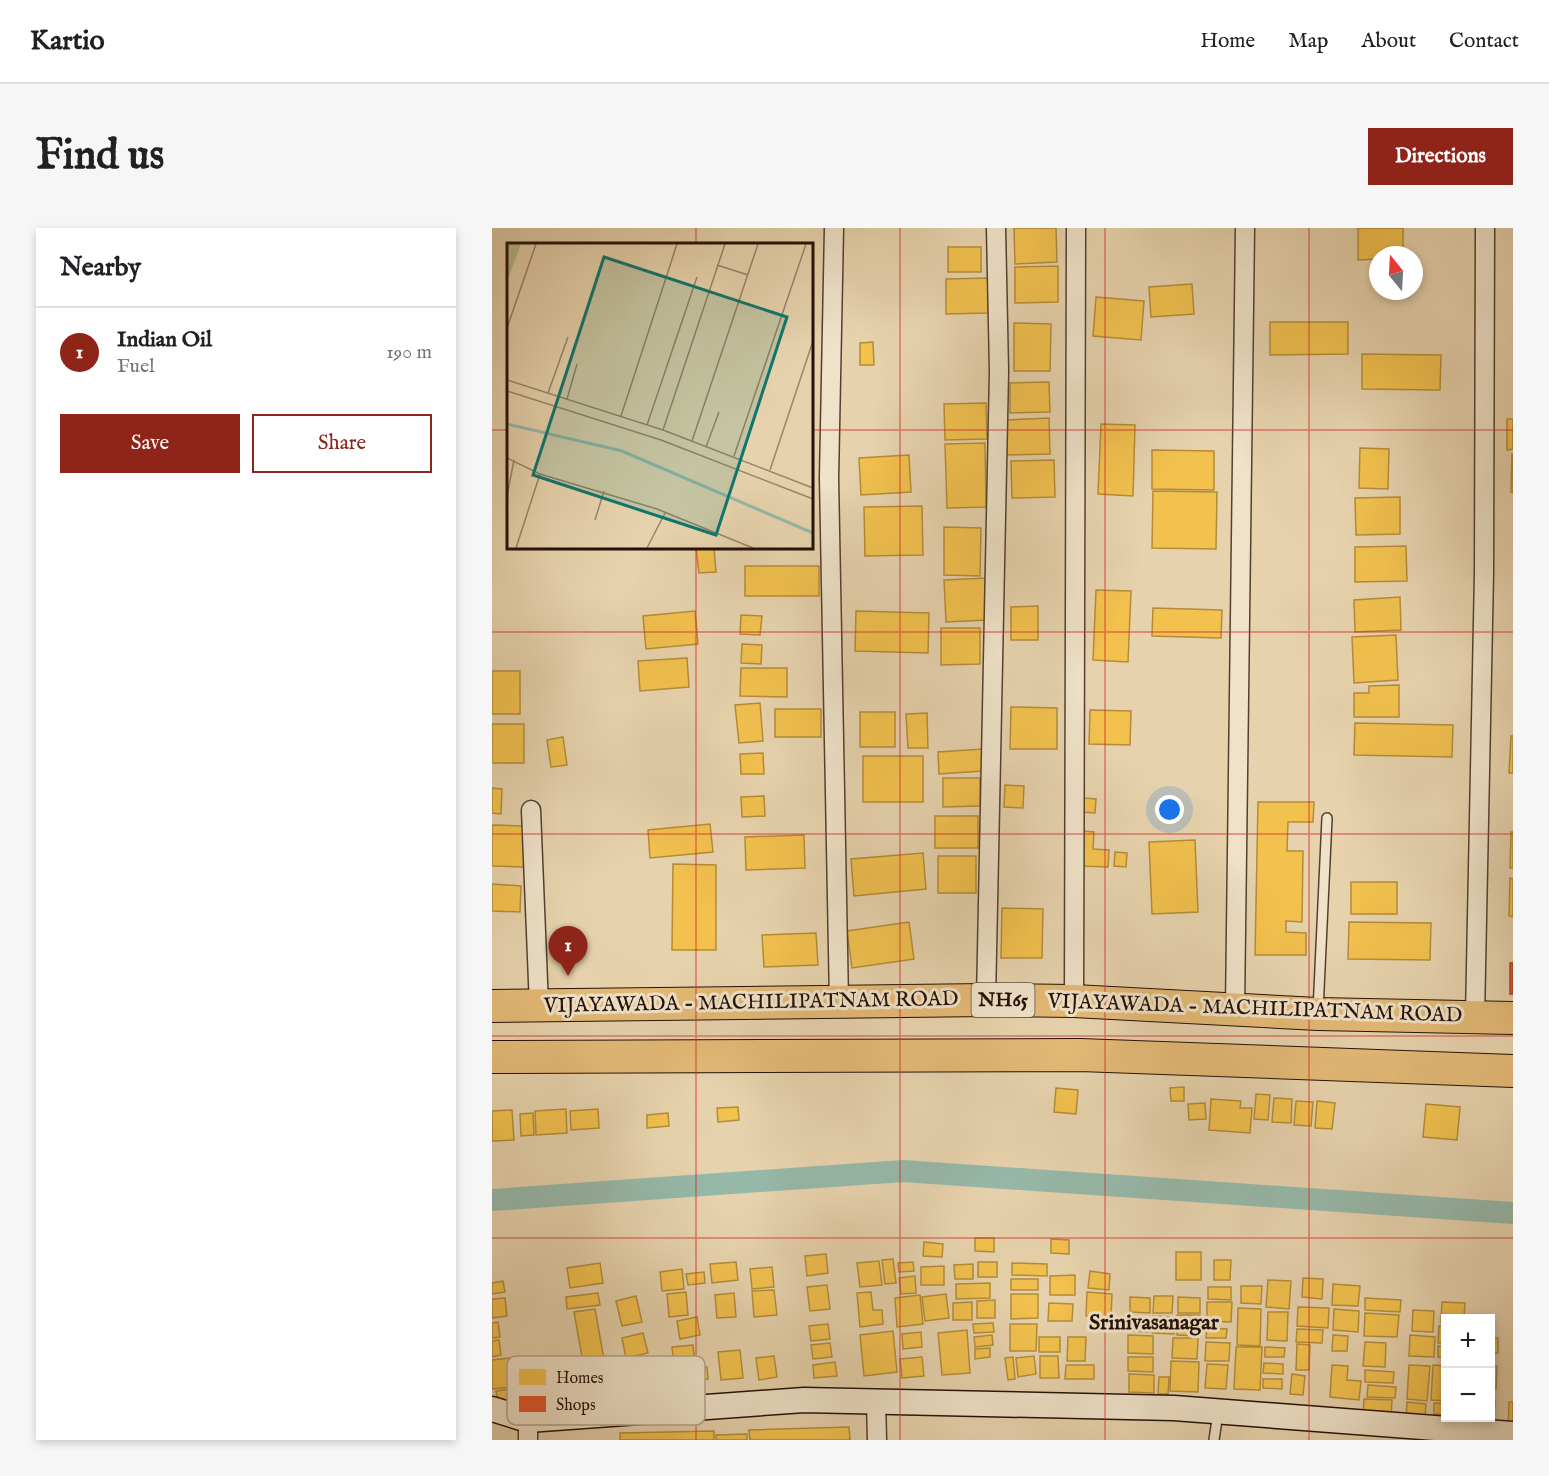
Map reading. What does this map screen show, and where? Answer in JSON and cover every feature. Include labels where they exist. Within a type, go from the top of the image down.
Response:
[{"type":"highway","name":"VIJAYAWADA - MACHILIPATNAM ROAD","points":[[492,1006],[1074,1001],[1318,1014],[1513,1018]]},
{"type":"highway","points":[[492,1057],[1080,1055],[1513,1071]]},
{"type":"street","points":[[834,228],[829,478],[839,1002]]},
{"type":"street","points":[[986,1000],[998,383],[996,228]]},
{"type":"street","points":[[1074,1001],[1076,228]]},
{"type":"street","points":[[1235,1008],[1245,228]]},
{"type":"street","points":[[1475,1017],[1484,585],[1485,228]]},
{"type":"street","points":[[531,810],[539,1005]]},
{"type":"street","points":[[705,1411],[804,1400],[1174,1408],[1510,1436]]},
{"type":"street","points":[[876,1401],[877,1440]]},
{"type":"street","points":[[492,1409],[507,1418]]},
{"type":"street","points":[[528,1430],[574,1425]]},
{"type":"lane","points":[[1318,1014],[1327,818]]},
{"type":"lane","points":[[1214,1440],[1219,1412]]},
{"type":"building: Homes","points":[[1014,228],[1056,228],[1057,262],[1015,264]]},
{"type":"building: Homes","points":[[1358,228],[1403,228],[1403,246],[1369,246],[1369,259],[1358,260]]},
{"type":"building: Homes","points":[[948,247],[981,247],[981,272],[948,272]]},
{"type":"building: Homes","points":[[1058,266],[1058,302],[1015,303],[1015,267]]},
{"type":"building: Homes","points":[[988,278],[988,313],[946,314],[946,279]]},
{"type":"building: Homes","points":[[1192,284],[1194,314],[1151,317],[1149,287]]},
{"type":"building: Homes","points":[[1096,297],[1144,301],[1141,340],[1093,336]]},
{"type":"building: Homes","points":[[1270,322],[1348,322],[1348,354],[1270,355]]},
{"type":"building: Homes","points":[[1014,323],[1051,324],[1050,371],[1014,371]]},
{"type":"building: Homes","points":[[873,342],[874,365],[860,365],[860,343]]},
{"type":"building: Homes","points":[[1362,354],[1441,355],[1440,390],[1362,389]]},
{"type":"building: Homes","points":[[1049,382],[1050,412],[1010,413],[1010,383]]},
{"type":"building: Homes","points":[[986,403],[987,439],[945,440],[944,404]]},
{"type":"building: Homes","points":[[1049,418],[1050,454],[1007,455],[1006,420]]},
{"type":"building: Homes","points":[[1507,419],[1513,419],[1513,449],[1507,450]]},
{"type":"building: Homes","points":[[1101,424],[1135,425],[1133,496],[1098,494]]},
{"type":"building: Homes","points":[[985,443],[986,507],[947,508],[945,444]]},
{"type":"building: Homes","points":[[1360,448],[1389,449],[1388,489],[1359,488]]},
{"type":"building: Homes","points":[[1152,450],[1214,451],[1214,490],[1152,489]]},
{"type":"building: Homes","points":[[1513,454],[1513,493],[1511,492]]},
{"type":"building: Homes","points":[[909,455],[911,492],[861,495],[859,458]]},
{"type":"building: Homes","points":[[1054,460],[1055,497],[1012,498],[1011,461]]},
{"type":"building: Homes","points":[[1153,491],[1217,492],[1216,549],[1152,548]]},
{"type":"building: Homes","points":[[1400,497],[1400,534],[1356,535],[1355,498]]},
{"type":"building: Homes","points":[[922,506],[923,555],[865,556],[864,507]]},
{"type":"building: Homes","points":[[944,527],[981,528],[980,576],[944,575]]},
{"type":"building: Homes","points":[[1406,546],[1407,581],[1355,582],[1355,547]]},
{"type":"building: Homes","points":[[696,549],[714,549],[716,572],[699,573]]},
{"type":"building: Homes","points":[[745,566],[819,566],[819,596],[745,596]]},
{"type":"building: Homes","points":[[986,578],[988,620],[946,622],[944,580]]},
{"type":"building: Homes","points":[[1096,590],[1131,591],[1128,662],[1093,660]]},
{"type":"building: Homes","points":[[1400,597],[1401,630],[1355,632],[1354,600]]},
{"type":"building: Homes","points":[[1038,606],[1038,640],[1011,640],[1011,607]]},
{"type":"building: Homes","points":[[1153,608],[1222,610],[1221,638],[1152,636]]},
{"type":"building: Homes","points":[[695,611],[698,644],[646,649],[643,616]]},
{"type":"building: Homes","points":[[856,611],[929,613],[928,653],[855,651]]},
{"type":"building: Homes","points":[[741,615],[762,616],[760,635],[740,634]]},
{"type":"building: Homes","points":[[941,628],[980,628],[980,664],[941,665]]},
{"type":"building: Homes","points":[[1396,635],[1398,680],[1354,683],[1352,637]]},
{"type":"building: Homes","points":[[742,644],[762,645],[761,664],[741,663]]},
{"type":"building: Homes","points":[[687,658],[689,687],[640,691],[638,661]]},
{"type":"building: Homes","points":[[741,668],[787,668],[787,697],[740,696]]},
{"type":"building: Homes","points":[[492,671],[520,671],[520,714],[492,714]]},
{"type":"building: Homes","points":[[1399,685],[1399,717],[1354,717],[1354,693],[1369,693],[1369,686]]},
{"type":"building: Homes","points":[[760,703],[763,741],[739,743],[735,705]]},
{"type":"building: Homes","points":[[1011,707],[1057,708],[1057,749],[1010,749]]},
{"type":"building: Homes","points":[[775,709],[821,709],[821,737],[775,737]]},
{"type":"building: Homes","points":[[1090,710],[1131,711],[1130,745],[1089,744]]},
{"type":"building: Homes","points":[[860,712],[895,712],[895,747],[860,747]]},
{"type":"building: Homes","points":[[927,713],[928,748],[908,748],[906,714]]},
{"type":"building: Homes","points":[[1355,723],[1453,725],[1452,757],[1354,755]]},
{"type":"building: Homes","points":[[492,724],[524,724],[524,763],[492,763]]},
{"type":"building: Homes","points":[[1511,736],[1513,736],[1513,773],[1509,773]]},
{"type":"building: Homes","points":[[563,737],[567,765],[551,767],[547,740]]},
{"type":"building: Homes","points":[[982,749],[983,771],[939,774],[938,752]]},
{"type":"building: Homes","points":[[763,753],[764,774],[741,774],[740,754]]},
{"type":"building: Homes","points":[[863,756],[923,756],[923,802],[863,802]]},
{"type":"building: Homes","points":[[943,778],[980,778],[980,806],[943,807]]},
{"type":"building: Homes","points":[[1005,785],[1024,786],[1023,808],[1004,807]]},
{"type":"building: Homes","points":[[492,788],[502,789],[501,814],[492,813]]},
{"type":"building: Homes","points":[[764,796],[765,816],[742,817],[741,797]]},
{"type":"building: Homes","points":[[1084,798],[1096,799],[1095,813],[1083,812]]},
{"type":"building: Homes","points":[[1258,802],[1314,802],[1313,822],[1288,822],[1287,851],[1303,851],[1302,922],[1286,921],[1286,932],[1306,933],[1306,955],[1255,955]]},
{"type":"building: Homes","points":[[935,816],[978,816],[978,848],[935,848]]},
{"type":"building: Homes","points":[[710,824],[713,852],[650,858],[648,830]]},
{"type":"building: Homes","points":[[492,825],[526,826],[524,867],[492,866]]},
{"type":"building: Homes","points":[[1083,831],[1094,832],[1093,849],[1109,850],[1108,867],[1081,866]]},
{"type":"building: Homes","points":[[1511,832],[1513,832],[1513,868],[1510,868]]},
{"type":"building: Homes","points":[[804,835],[805,868],[746,870],[745,837]]},
{"type":"building: Homes","points":[[1195,840],[1198,912],[1152,914],[1149,842]]},
{"type":"building: Homes","points":[[1115,852],[1127,853],[1126,867],[1114,866]]},
{"type":"building: Homes","points":[[923,853],[926,889],[854,896],[851,859]]},
{"type":"building: Homes","points":[[938,856],[976,856],[976,893],[938,893]]},
{"type":"building: Homes","points":[[673,864],[716,865],[716,950],[672,950]]},
{"type":"building: Homes","points":[[1510,878],[1513,879],[1513,917],[1509,916]]},
{"type":"building: Homes","points":[[1351,882],[1397,882],[1397,914],[1351,914]]},
{"type":"building: Homes","points":[[492,884],[521,886],[520,912],[492,911]]},
{"type":"building: Homes","points":[[1002,908],[1043,909],[1042,958],[1001,958]]},
{"type":"building: Homes","points":[[909,922],[914,959],[852,968],[847,931]]},
{"type":"building: Homes","points":[[1349,922],[1431,923],[1430,960],[1348,959]]},
{"type":"building: Homes","points":[[816,933],[818,965],[764,967],[762,935]]},
{"type":"building: Homes","points":[[1184,1087],[1184,1101],[1171,1101],[1170,1088]]},
{"type":"building: Homes","points":[[1056,1088],[1078,1090],[1076,1114],[1054,1112]]},
{"type":"building: Homes","points":[[1256,1094],[1270,1095],[1268,1120],[1254,1119]]},
{"type":"building: Homes","points":[[1274,1098],[1292,1099],[1291,1123],[1272,1122]]},
{"type":"building: Homes","points":[[1211,1099],[1241,1101],[1240,1108],[1252,1108],[1250,1133],[1209,1130]]},
{"type":"building: Homes","points":[[1296,1101],[1313,1102],[1311,1126],[1294,1125]]},
{"type":"building: Homes","points":[[1317,1101],[1335,1103],[1332,1129],[1315,1128]]},
{"type":"building: Homes","points":[[1205,1103],[1206,1119],[1189,1120],[1188,1104]]},
{"type":"building: Homes","points":[[1426,1104],[1460,1107],[1457,1140],[1423,1137]]},
{"type":"building: Homes","points":[[738,1107],[739,1120],[718,1122],[717,1108]]},
{"type":"building: Homes","points":[[566,1109],[567,1133],[536,1135],[535,1111]]},
{"type":"building: Homes","points":[[598,1109],[599,1128],[571,1130],[570,1111]]},
{"type":"building: Homes","points":[[512,1110],[514,1140],[492,1141],[492,1111]]},
{"type":"building: Homes","points":[[533,1113],[534,1135],[521,1136],[520,1114]]},
{"type":"building: Homes","points":[[668,1113],[669,1126],[647,1128],[647,1115]]},
{"type":"building: Homes","points":[[975,1238],[994,1238],[994,1252],[975,1251]]},
{"type":"building: Homes","points":[[1051,1239],[1069,1240],[1069,1254],[1051,1253]]},
{"type":"building: Homes","points":[[924,1242],[943,1244],[942,1257],[923,1256]]},
{"type":"building: Homes","points":[[1176,1252],[1201,1252],[1201,1280],[1176,1280]]},
{"type":"building: Homes","points":[[826,1254],[828,1273],[807,1276],[805,1256]]},
{"type":"building: Homes","points":[[893,1259],[896,1283],[885,1284],[882,1260]]},
{"type":"building: Homes","points":[[1214,1260],[1231,1260],[1230,1280],[1214,1280]]},
{"type":"building: Homes","points":[[879,1261],[882,1285],[860,1287],[857,1263]]},
{"type":"building: Homes","points":[[736,1262],[738,1280],[712,1283],[710,1264]]},
{"type":"building: Homes","points":[[913,1262],[914,1271],[899,1272],[898,1263]]},
{"type":"building: Homes","points":[[978,1262],[997,1262],[997,1277],[978,1277]]},
{"type":"building: Homes","points":[[600,1263],[603,1283],[570,1288],[567,1268]]},
{"type":"building: Homes","points":[[1012,1263],[1047,1264],[1047,1276],[1012,1275]]},
{"type":"building: Homes","points":[[973,1264],[973,1279],[955,1279],[954,1265]]},
{"type":"building: Homes","points":[[944,1266],[944,1285],[921,1285],[921,1267]]},
{"type":"building: Homes","points":[[772,1267],[774,1287],[752,1289],[750,1269]]},
{"type":"building: Homes","points":[[682,1269],[684,1289],[662,1291],[660,1272]]},
{"type":"building: Homes","points":[[1090,1271],[1110,1274],[1109,1290],[1088,1288]]},
{"type":"building: Homes","points":[[704,1272],[705,1283],[688,1285],[686,1274]]},
{"type":"building: Homes","points":[[1075,1275],[1075,1295],[1050,1295],[1050,1276]]},
{"type":"building: Homes","points":[[915,1276],[916,1293],[901,1294],[899,1278]]},
{"type":"building: Homes","points":[[1303,1278],[1323,1279],[1322,1299],[1302,1297]]},
{"type":"building: Homes","points":[[1011,1279],[1038,1279],[1038,1290],[1011,1290]]},
{"type":"building: Homes","points":[[1268,1280],[1291,1281],[1289,1309],[1266,1307]]},
{"type":"building: Homes","points":[[503,1281],[505,1292],[492,1294],[492,1283]]},
{"type":"building: Homes","points":[[990,1283],[990,1298],[956,1299],[956,1284]]},
{"type":"building: Homes","points":[[1333,1284],[1360,1286],[1358,1306],[1332,1305]]},
{"type":"building: Homes","points":[[827,1285],[830,1309],[810,1311],[807,1287]]},
{"type":"building: Homes","points":[[1241,1286],[1262,1286],[1261,1304],[1241,1303]]},
{"type":"building: Homes","points":[[1208,1287],[1231,1287],[1231,1300],[1208,1299]]},
{"type":"building: Homes","points":[[774,1290],[777,1315],[754,1317],[752,1291]]},
{"type":"building: Homes","points":[[686,1292],[688,1315],[669,1317],[667,1294]]},
{"type":"building: Homes","points":[[871,1292],[873,1310],[882,1310],[883,1324],[860,1327],[857,1293]]},
{"type":"building: Homes","points":[[1087,1292],[1112,1294],[1111,1318],[1086,1316]]},
{"type":"building: Homes","points":[[598,1293],[600,1305],[567,1309],[566,1297]]},
{"type":"building: Homes","points":[[734,1293],[736,1317],[717,1318],[715,1295]]},
{"type":"building: Homes","points":[[946,1294],[949,1318],[925,1321],[922,1297]]},
{"type":"building: Homes","points":[[1011,1294],[1038,1294],[1038,1318],[1011,1319]]},
{"type":"building: Homes","points":[[920,1295],[923,1324],[897,1327],[895,1298]]},
{"type":"building: Homes","points":[[636,1296],[642,1322],[622,1326],[616,1301]]},
{"type":"building: Homes","points":[[1154,1296],[1173,1296],[1172,1313],[1153,1313]]},
{"type":"building: Homes","points":[[1130,1297],[1150,1298],[1150,1313],[1130,1312]]},
{"type":"building: Homes","points":[[1178,1297],[1200,1298],[1200,1313],[1178,1313]]},
{"type":"building: Homes","points":[[505,1298],[507,1316],[492,1318],[492,1299]]},
{"type":"building: Homes","points":[[1365,1298],[1401,1300],[1400,1312],[1365,1310]]},
{"type":"building: Homes","points":[[995,1300],[995,1318],[977,1318],[977,1301]]},
{"type":"building: Homes","points":[[972,1302],[972,1320],[953,1320],[953,1303]]},
{"type":"building: Homes","points":[[1207,1302],[1232,1302],[1231,1322],[1207,1321]]},
{"type":"building: Homes","points":[[1442,1302],[1465,1303],[1464,1314],[1441,1314]]},
{"type":"building: Homes","points":[[1049,1303],[1073,1304],[1072,1321],[1048,1321]]},
{"type":"building: Homes","points":[[1298,1307],[1329,1308],[1328,1328],[1297,1326]]},
{"type":"building: Homes","points":[[1238,1308],[1261,1309],[1260,1346],[1237,1345]]},
{"type":"building: Homes","points":[[595,1309],[603,1356],[582,1356],[574,1312]]},
{"type":"building: Homes","points":[[1334,1309],[1359,1311],[1358,1332],[1333,1330]]},
{"type":"building: Homes","points":[[1413,1310],[1434,1311],[1433,1332],[1412,1331]]},
{"type":"building: Homes","points":[[1268,1312],[1288,1312],[1287,1341],[1267,1340]]},
{"type":"building: Homes","points":[[1365,1313],[1399,1315],[1397,1337],[1364,1336]]},
{"type":"building: Homes","points":[[1177,1315],[1200,1315],[1200,1336],[1177,1335]]},
{"type":"building: Homes","points":[[1153,1316],[1175,1317],[1174,1334],[1152,1333]]},
{"type":"building: Homes","points":[[697,1317],[700,1335],[680,1339],[677,1321]]},
{"type":"building: Homes","points":[[1131,1317],[1149,1318],[1149,1332],[1130,1331]]},
{"type":"building: Homes","points":[[498,1322],[500,1337],[492,1338],[492,1323]]},
{"type":"building: Homes","points":[[993,1323],[994,1332],[974,1333],[973,1324]]},
{"type":"building: Homes","points":[[828,1324],[830,1339],[811,1341],[809,1326]]},
{"type":"building: Homes","points":[[1010,1324],[1037,1324],[1036,1351],[1010,1351]]},
{"type":"building: Homes","points":[[1439,1326],[1441,1326],[1441,1343],[1438,1343]]},
{"type":"building: Homes","points":[[1207,1328],[1227,1329],[1226,1338],[1206,1338]]},
{"type":"building: Homes","points":[[1297,1329],[1323,1330],[1322,1343],[1296,1342]]},
{"type":"building: Homes","points":[[967,1330],[970,1373],[942,1375],[938,1333]]},
{"type":"building: Homes","points":[[893,1331],[897,1372],[864,1376],[860,1335]]},
{"type":"building: Homes","points":[[921,1332],[922,1347],[903,1349],[902,1334]]},
{"type":"building: Homes","points":[[643,1333],[648,1353],[626,1356],[622,1338]]},
{"type":"building: Homes","points":[[992,1335],[993,1345],[975,1347],[974,1337]]},
{"type":"building: Homes","points":[[1128,1335],[1153,1336],[1153,1354],[1128,1353]]},
{"type":"building: Homes","points":[[1333,1335],[1348,1336],[1347,1351],[1332,1351]]},
{"type":"building: Homes","points":[[1410,1335],[1435,1337],[1434,1357],[1409,1356]]},
{"type":"building: Homes","points":[[1039,1337],[1060,1337],[1060,1352],[1039,1352]]},
{"type":"building: Homes","points":[[1068,1337],[1086,1337],[1085,1361],[1067,1361]]},
{"type":"building: Homes","points":[[1173,1338],[1198,1338],[1197,1359],[1172,1358]]},
{"type":"building: Homes","points":[[1495,1338],[1498,1338],[1498,1353],[1495,1353]]},
{"type":"building: Homes","points":[[499,1340],[501,1355],[492,1357],[492,1341]]},
{"type":"building: Homes","points":[[1206,1342],[1230,1343],[1229,1361],[1205,1361]]},
{"type":"building: Homes","points":[[1365,1342],[1386,1343],[1385,1367],[1363,1366]]},
{"type":"building: Homes","points":[[830,1343],[832,1357],[813,1359],[811,1345]]},
{"type":"building: Homes","points":[[1297,1344],[1310,1345],[1309,1370],[1296,1370]]},
{"type":"building: Homes","points":[[693,1345],[694,1356],[673,1356],[672,1347]]},
{"type":"building: Homes","points":[[1438,1346],[1441,1346],[1441,1357],[1438,1357]]},
{"type":"building: Homes","points":[[1236,1347],[1262,1347],[1260,1390],[1234,1389]]},
{"type":"building: Homes","points":[[1265,1347],[1285,1348],[1284,1357],[1265,1357]]},
{"type":"building: Homes","points":[[990,1348],[990,1357],[975,1359],[975,1349]]},
{"type":"building: Homes","points":[[740,1350],[743,1378],[721,1380],[718,1352]]},
{"type":"building: Homes","points":[[774,1356],[777,1377],[759,1380],[756,1358]]},
{"type":"building: Homes","points":[[1034,1356],[1036,1374],[1018,1377],[1016,1358]]},
{"type":"building: Homes","points":[[1040,1356],[1058,1356],[1059,1378],[1040,1378]]},
{"type":"building: Homes","points":[[922,1357],[924,1376],[902,1378],[900,1359]]},
{"type":"building: Homes","points":[[1013,1357],[1015,1379],[1008,1380],[1005,1358]]},
{"type":"building: Homes","points":[[1128,1357],[1153,1357],[1153,1372],[1128,1371]]},
{"type":"building: Homes","points":[[507,1358],[507,1388],[492,1389],[492,1360]]},
{"type":"building: Homes","points":[[1171,1361],[1199,1362],[1198,1392],[1170,1391]]},
{"type":"building: Homes","points":[[835,1362],[837,1376],[814,1378],[813,1365]]},
{"type":"building: Homes","points":[[1264,1363],[1283,1364],[1283,1374],[1263,1373]]},
{"type":"building: Homes","points":[[1207,1364],[1228,1365],[1226,1389],[1205,1388]]},
{"type":"building: Homes","points":[[1066,1365],[1094,1365],[1094,1379],[1065,1379]]},
{"type":"building: Homes","points":[[1332,1365],[1348,1366],[1347,1380],[1361,1381],[1359,1400],[1330,1397]]},
{"type":"building: Homes","points":[[1409,1365],[1430,1366],[1427,1401],[1407,1399]]},
{"type":"building: Homes","points":[[1433,1365],[1441,1366],[1441,1401],[1431,1400]]},
{"type":"building: Homes","points":[[1495,1366],[1497,1366],[1496,1389]]},
{"type":"building: Homes","points":[[705,1367],[707,1367],[708,1379],[705,1379]]},
{"type":"building: Homes","points":[[1365,1370],[1394,1372],[1393,1383],[1365,1382]]},
{"type":"building: Homes","points":[[1129,1374],[1154,1375],[1154,1393],[1129,1392]]},
{"type":"building: Homes","points":[[1292,1374],[1305,1376],[1303,1395],[1290,1394]]},
{"type":"building: Homes","points":[[1159,1377],[1169,1377],[1168,1394],[1158,1394]]},
{"type":"building: Homes","points":[[1263,1379],[1282,1379],[1282,1389],[1263,1388]]},
{"type":"building: Homes","points":[[1368,1385],[1396,1387],[1395,1398],[1367,1397]]},
{"type":"building: Homes","points":[[507,1390],[507,1401],[498,1402],[496,1391]]},
{"type":"building: Homes","points":[[1364,1399],[1392,1400],[1391,1418],[1363,1416]]},
{"type":"building: Homes","points":[[1407,1402],[1426,1404],[1425,1417],[1406,1416]]},
{"type":"building: Homes","points":[[1509,1402],[1513,1402],[1513,1428],[1508,1428]]},
{"type":"building: Homes","points":[[1434,1403],[1441,1404],[1441,1415],[1434,1414]]},
{"type":"building: Homes","points":[[849,1427],[850,1440],[750,1440],[749,1430]]},
{"type":"building: Homes","points":[[714,1431],[714,1440],[620,1440],[620,1433]]},
{"type":"building: Homes","points":[[747,1434],[747,1440],[716,1440],[716,1435]]},
{"type":"building: Shops","points":[[1510,963],[1513,963],[1513,994],[1510,994]]},
{"type":"waterway","points":[[492,1200],[903,1171],[1513,1213]]},
{"type":"place","name":"Indian Oil","points":[[568,976]]},
{"type":"district","name":"Srinivasanagar","points":[[1154,1323]]}]
